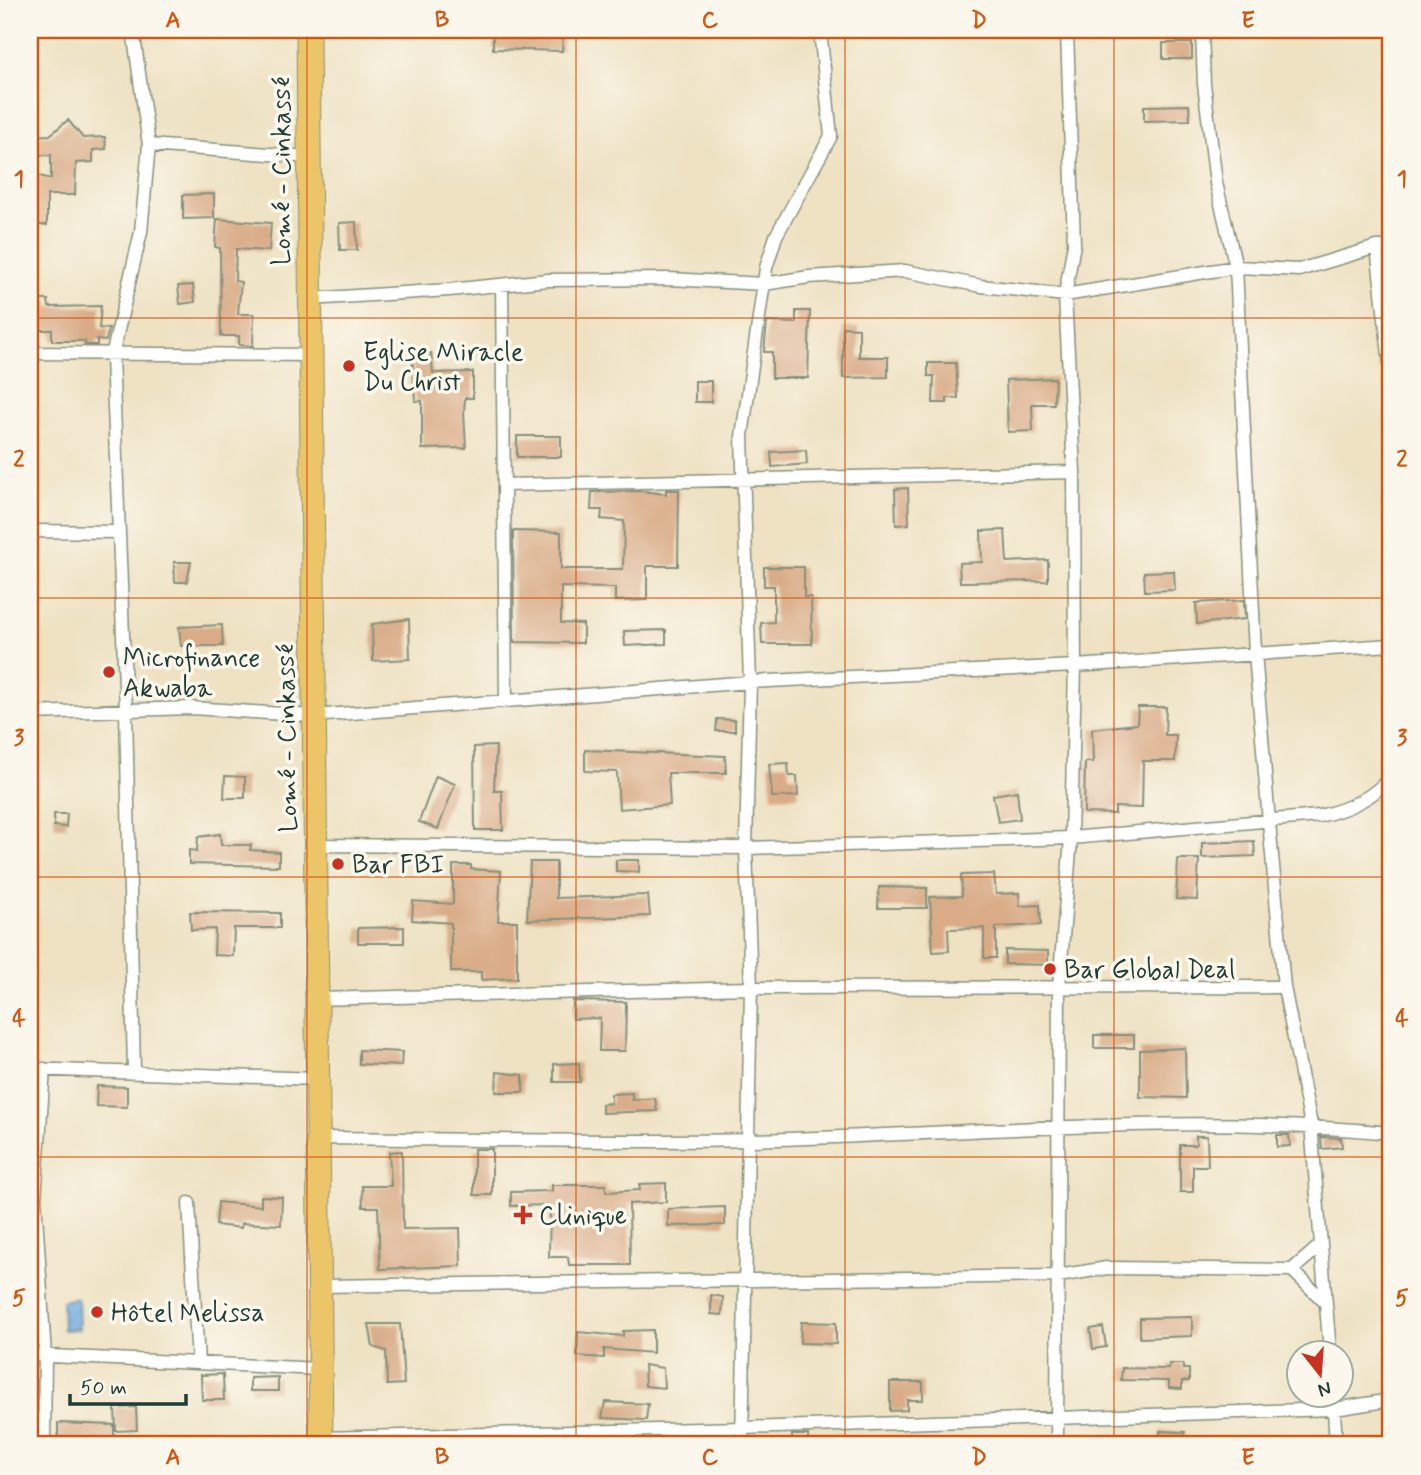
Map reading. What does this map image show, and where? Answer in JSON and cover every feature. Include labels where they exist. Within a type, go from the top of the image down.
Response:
[{"type":"highway","name":"Lomé - Cinkassé","points":[[308,30],[321,1442]]},
{"type":"street","points":[[133,30],[149,145],[141,232],[112,356],[116,532],[126,711],[134,1071]]},
{"type":"street","points":[[742,1445],[751,988],[746,848],[750,682],[742,436],[764,284],[776,236],[831,136],[820,30]]},
{"type":"street","points":[[1057,1445],[1059,986],[1071,838],[1075,666],[1074,472],[1065,295],[1074,244],[1067,30]]},
{"type":"street","points":[[1202,30],[1204,84],[1216,183],[1236,267],[1255,653],[1269,822],[1284,987],[1311,1125],[1329,1338]]},
{"type":"street","points":[[149,145],[309,157]]},
{"type":"street","points":[[1377,247],[1391,373]]},
{"type":"street","points":[[310,299],[548,280],[669,279],[764,284],[809,276],[905,271],[981,286],[1065,295],[1236,267],[1299,270],[1377,247],[1391,247]]},
{"type":"street","points":[[502,285],[506,701]]},
{"type":"street","points":[[30,353],[112,356],[310,355]]},
{"type":"street","points":[[504,485],[1074,472]]},
{"type":"street","points":[[30,531],[116,532]]},
{"type":"street","points":[[30,713],[192,708],[313,716],[750,682],[1075,666],[1391,645]]},
{"type":"street","points":[[315,845],[746,848],[1071,838],[1269,822],[1346,810],[1384,785],[1391,776]]},
{"type":"street","points":[[316,999],[751,988],[1284,987]]},
{"type":"street","points":[[30,1069],[317,1079]]},
{"type":"street","points":[[44,1069],[35,1199],[45,1356],[44,1445]]},
{"type":"street","points":[[318,1138],[748,1140],[1059,1127],[1311,1125],[1391,1133]]},
{"type":"street","points":[[188,1203],[198,1363]]},
{"type":"street","points":[[319,1286],[1058,1276],[1107,1268],[1292,1270],[1321,1245]]},
{"type":"street","points":[[1292,1270],[1326,1303]]},
{"type":"street","points":[[30,1355],[320,1369]]},
{"type":"street","points":[[321,1442],[1335,1409],[1391,1400]]},
{"type":"street","points":[[1335,1409],[1336,1445]]},
{"type":"water","points":[[75,1298],[78,1301],[79,1329],[63,1330],[62,1301]]},
{"type":"building","points":[[493,30],[506,30],[506,37],[563,38],[562,51],[493,49]]},
{"type":"building","points":[[1163,43],[1192,43],[1192,59],[1163,59]]},
{"type":"building","points":[[1189,105],[1190,120],[1144,121],[1144,106]]},
{"type":"building","points":[[68,120],[83,138],[105,137],[106,149],[93,150],[93,162],[76,163],[75,195],[47,195],[47,225],[30,225],[30,205],[35,205],[36,175],[51,179],[51,155],[30,155],[30,136],[50,135]]},
{"type":"building","points":[[214,194],[214,218],[183,219],[183,195]]},
{"type":"building","points":[[217,219],[271,223],[269,251],[236,249],[235,281],[241,282],[238,314],[254,314],[253,346],[239,345],[239,336],[221,336],[220,248],[215,247]]},
{"type":"building","points":[[356,222],[357,250],[340,250],[339,223]]},
{"type":"building","points":[[193,285],[195,302],[180,304],[178,286]]},
{"type":"building","points":[[30,300],[48,300],[49,307],[101,306],[99,328],[109,329],[106,341],[97,340],[97,345],[85,345],[85,341],[52,341],[52,330],[31,330]]},
{"type":"building","points":[[796,311],[810,311],[808,378],[772,378],[772,352],[764,352],[767,322],[796,323]]},
{"type":"building","points":[[843,327],[859,328],[859,357],[888,357],[888,377],[843,378]]},
{"type":"building","points":[[431,353],[433,373],[473,372],[473,398],[465,398],[466,448],[422,449],[422,401],[415,401],[412,354]]},
{"type":"building","points":[[928,363],[956,363],[958,398],[947,398],[947,403],[933,403],[934,376],[928,376]]},
{"type":"building","points":[[1055,378],[1054,404],[1032,404],[1033,431],[1008,432],[1006,380]]},
{"type":"building","points":[[695,381],[711,381],[711,402],[695,402]]},
{"type":"building","points":[[517,436],[561,436],[561,457],[517,457]]},
{"type":"building","points":[[806,450],[807,464],[772,467],[771,452]]},
{"type":"building","points":[[908,488],[909,524],[896,525],[895,489]]},
{"type":"building","points":[[666,490],[679,490],[678,566],[647,566],[647,600],[615,601],[615,588],[561,587],[561,623],[583,624],[583,643],[514,642],[513,531],[561,532],[561,569],[623,569],[624,521],[601,519],[602,510],[591,510],[592,492],[641,491],[666,494]]},
{"type":"building","points":[[1005,530],[1007,562],[1048,560],[1048,581],[960,582],[959,563],[982,562],[981,531]]},
{"type":"building","points":[[174,562],[191,562],[187,582],[175,582]]},
{"type":"building","points":[[764,567],[804,567],[804,597],[811,597],[812,644],[762,644],[761,623],[774,622],[774,586],[764,586]]},
{"type":"building","points":[[1174,571],[1175,590],[1145,591],[1144,572]]},
{"type":"building","points":[[1244,600],[1245,619],[1197,624],[1196,603]]},
{"type":"building","points":[[409,619],[410,659],[373,661],[372,624]]},
{"type":"building","points":[[222,625],[223,646],[181,646],[179,627]]},
{"type":"building","points":[[666,630],[666,644],[625,646],[624,631]]},
{"type":"building","points":[[1138,707],[1166,707],[1165,735],[1176,735],[1175,761],[1143,761],[1142,808],[1115,807],[1115,814],[1084,813],[1085,762],[1093,762],[1092,729],[1137,724]]},
{"type":"building","points":[[717,719],[735,720],[735,731],[716,731]]},
{"type":"building","points":[[496,746],[494,791],[502,791],[503,830],[475,830],[474,747]]},
{"type":"building","points":[[585,750],[725,756],[726,773],[668,773],[670,805],[619,809],[617,772],[585,771]]},
{"type":"building","points":[[788,763],[789,776],[797,776],[798,796],[772,797],[769,764]]},
{"type":"building","points":[[225,776],[245,777],[245,798],[224,798]]},
{"type":"building","points":[[436,776],[455,784],[438,829],[419,822]]},
{"type":"building","points":[[1017,791],[1020,819],[998,822],[993,795]]},
{"type":"building","points":[[54,814],[67,814],[66,827],[54,826]]},
{"type":"building","points":[[220,834],[221,845],[251,845],[250,850],[279,852],[279,866],[189,864],[189,850],[197,851],[198,837]]},
{"type":"building","points":[[1254,841],[1255,856],[1202,858],[1202,843]]},
{"type":"building","points":[[1178,859],[1199,859],[1197,900],[1176,899]]},
{"type":"building","points":[[616,860],[639,860],[639,872],[616,871]]},
{"type":"building","points":[[530,862],[556,862],[556,898],[648,895],[650,916],[527,920]]},
{"type":"building","points":[[453,865],[471,865],[471,869],[501,871],[498,921],[517,921],[517,978],[481,980],[481,972],[451,972],[451,923],[412,920],[413,901],[453,904]]},
{"type":"building","points":[[994,874],[996,894],[1019,893],[1020,906],[1040,905],[1041,925],[996,927],[996,958],[984,958],[984,928],[948,929],[949,951],[933,952],[930,897],[962,896],[961,875]]},
{"type":"building","points":[[879,887],[927,888],[927,908],[878,908]]},
{"type":"building","points":[[190,912],[280,913],[280,928],[234,928],[233,956],[214,955],[215,929],[191,930]]},
{"type":"building","points":[[404,927],[404,943],[358,943],[358,928]]},
{"type":"building","points":[[1005,950],[1048,951],[1048,965],[1005,964]]},
{"type":"building","points":[[573,1001],[626,1002],[625,1051],[599,1051],[600,1018],[573,1019]]},
{"type":"building","points":[[1094,1035],[1134,1035],[1134,1048],[1094,1048]]},
{"type":"building","points":[[1185,1048],[1186,1098],[1140,1097],[1140,1050]]},
{"type":"building","points":[[359,1050],[402,1052],[401,1066],[359,1064]]},
{"type":"building","points":[[579,1063],[580,1082],[554,1082],[554,1064]]},
{"type":"building","points":[[497,1072],[523,1075],[523,1092],[496,1092]]},
{"type":"building","points":[[97,1086],[127,1087],[127,1107],[96,1106]]},
{"type":"building","points":[[632,1093],[632,1100],[655,1098],[657,1111],[602,1113],[602,1104],[611,1103],[611,1094]]},
{"type":"building","points":[[1277,1135],[1289,1135],[1290,1146],[1277,1147]]},
{"type":"building","points":[[1196,1136],[1207,1136],[1208,1166],[1193,1166],[1193,1192],[1180,1192],[1180,1145],[1196,1145]]},
{"type":"building","points":[[1321,1137],[1341,1138],[1342,1147],[1322,1149]]},
{"type":"building","points":[[474,1149],[492,1149],[492,1195],[474,1195]]},
{"type":"building","points":[[402,1151],[403,1229],[460,1228],[461,1266],[380,1269],[378,1207],[363,1207],[362,1186],[391,1186],[389,1152]]},
{"type":"building","points":[[666,1183],[666,1202],[629,1204],[630,1265],[569,1265],[568,1257],[549,1257],[550,1205],[511,1206],[511,1192],[552,1191],[552,1185],[606,1185],[606,1192],[640,1190],[639,1184]]},
{"type":"building","points":[[261,1196],[282,1197],[281,1225],[242,1223],[241,1228],[216,1225],[218,1202],[261,1206]]},
{"type":"building","points":[[725,1207],[725,1225],[668,1226],[668,1209]]},
{"type":"building","points":[[711,1295],[723,1297],[722,1315],[711,1314]]},
{"type":"building","points":[[1192,1317],[1192,1336],[1140,1338],[1140,1318]]},
{"type":"building","points":[[801,1322],[836,1323],[836,1344],[800,1343]]},
{"type":"building","points":[[369,1324],[400,1324],[404,1384],[387,1385],[386,1351],[373,1347]]},
{"type":"building","points":[[1103,1327],[1106,1347],[1093,1349],[1090,1329]]},
{"type":"building","points":[[653,1330],[653,1353],[604,1349],[604,1358],[577,1356],[578,1332],[623,1336],[623,1331]]},
{"type":"building","points":[[1169,1364],[1183,1364],[1183,1369],[1189,1369],[1189,1381],[1182,1381],[1182,1389],[1169,1388],[1169,1381],[1121,1380],[1122,1368],[1169,1369]]},
{"type":"building","points":[[644,1365],[663,1368],[664,1388],[645,1386]]},
{"type":"building","points":[[223,1374],[224,1400],[202,1400],[201,1375]]},
{"type":"building","points":[[278,1377],[278,1391],[250,1391],[250,1378]]},
{"type":"building","points":[[890,1382],[923,1382],[923,1400],[907,1400],[907,1410],[890,1411]]},
{"type":"building","points":[[605,1402],[648,1404],[646,1420],[602,1418]]},
{"type":"building","points":[[136,1407],[137,1430],[116,1431],[115,1408]]},
{"type":"building","points":[[58,1423],[114,1425],[114,1445],[58,1442]]},
{"type":"building","points":[[1160,1431],[1185,1432],[1185,1445],[1160,1445]]},
{"type":"building","points":[[792,1435],[808,1435],[808,1445],[792,1445]]},
{"type":"place","name":"Eglise Miracle Du Christ","points":[[349,366]]},
{"type":"place","name":"Microfinance Akwaba","points":[[109,672]]},
{"type":"place","name":"Bar FBI","points":[[338,864]]},
{"type":"place","name":"Bar Global Deal","points":[[1050,969]]},
{"type":"place","name":"Clinique","points":[[523,1215]]},
{"type":"place","name":"Hôtel Melissa","points":[[97,1312]]}]
